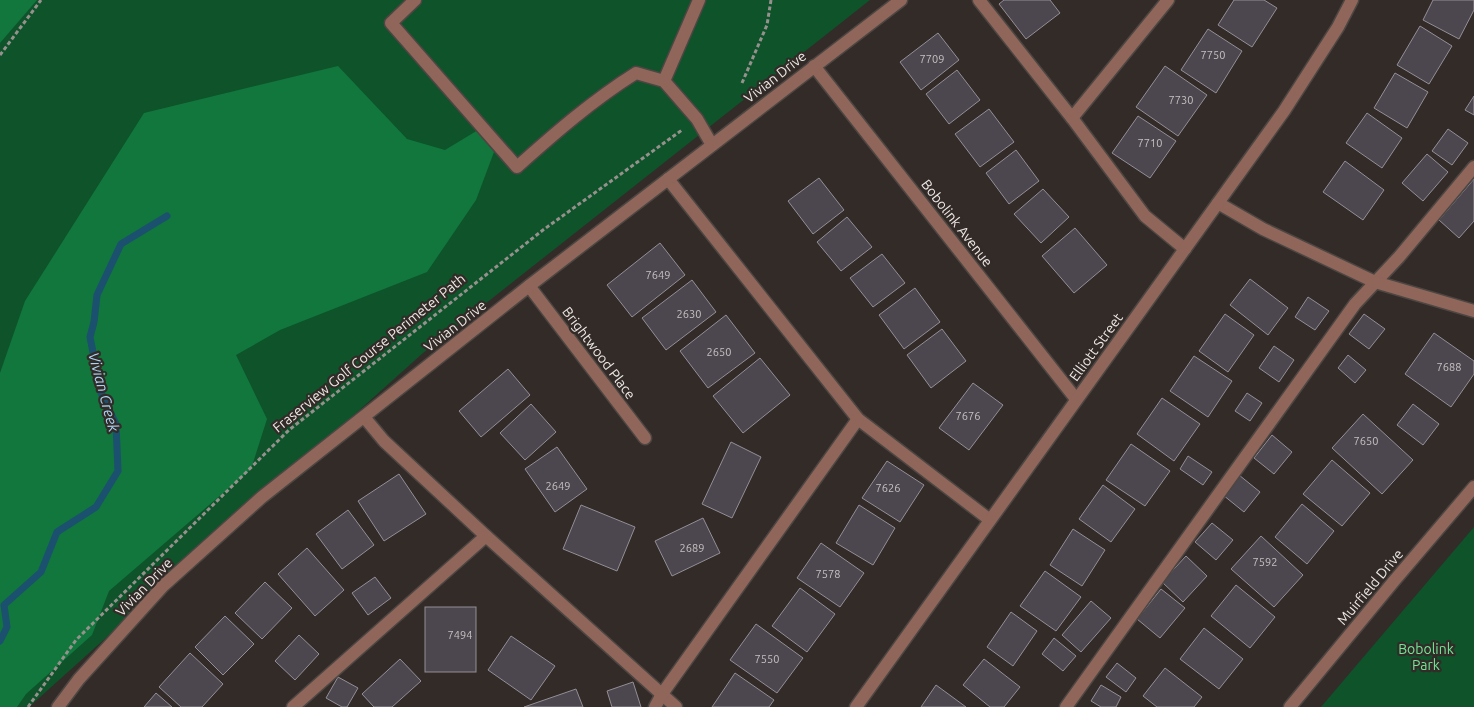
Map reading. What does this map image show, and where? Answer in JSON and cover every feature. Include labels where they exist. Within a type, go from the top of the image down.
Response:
[{"type":"street","points":[[415,0],[391,23],[517,167],[579,113],[636,73],[664,81],[697,120],[712,145]]},
{"type":"street","points":[[664,81],[699,0]]},
{"type":"street","name":"Vivian Drive","points":[[58,707],[79,678],[163,586],[262,497],[529,286],[901,0]]},
{"type":"street","points":[[979,0],[1072,118],[1145,216],[1185,249]]},
{"type":"street","points":[[1072,118],[1168,0]]},
{"type":"street","name":"Elliott Street","points":[[856,707],[1284,111],[1338,27],[1352,0]]},
{"type":"street","name":"Bobolink Avenue","points":[[814,66],[1076,399]]},
{"type":"street","points":[[1066,707],[1349,312],[1399,257],[1474,167]]},
{"type":"street","points":[[668,179],[858,419],[990,520]]},
{"type":"street","points":[[1218,203],[1263,229],[1375,282],[1474,310]]},
{"type":"street","name":"Brightwood Place","points":[[529,286],[645,438]]},
{"type":"street","points":[[364,417],[384,441],[486,536],[676,707]]},
{"type":"street","points":[[655,707],[662,694],[858,419]]},
{"type":"street","name":"Muirfield Drive","points":[[1290,707],[1474,487]]},
{"type":"street","points":[[293,707],[486,536]]},
{"type":"path","points":[[0,55],[41,0]]},
{"type":"path","points":[[742,82],[767,25],[771,0]]},
{"type":"path","name":"Fraserview Golf Course Perimeter Path","points":[[28,707],[76,640],[288,430],[543,230],[697,120]]},
{"type":"green space","points":[[0,0],[870,0],[423,353],[29,707],[0,707]]},
{"type":"green space","points":[[0,0],[37,0],[0,43]]},
{"type":"green space","points":[[338,66],[407,139],[445,150],[478,130],[494,152],[476,200],[427,272],[280,330],[236,355],[267,419],[251,469],[109,591],[92,635],[26,694],[17,707],[0,707],[0,373],[25,301],[144,113]]},
{"type":"green space","name":"Bobolink Park","points":[[1474,527],[1474,707],[1321,707]]},
{"type":"building","points":[[1004,0],[1050,0],[1060,13],[1026,39],[999,4]]},
{"type":"building","points":[[1234,0],[1264,0],[1277,8],[1252,47],[1218,25]]},
{"type":"building","points":[[1433,0],[1474,0],[1474,10],[1459,39],[1423,20]]},
{"type":"building","points":[[1420,26],[1452,46],[1429,84],[1397,65]]},
{"type":"building","points":[[1208,29],[1242,51],[1216,93],[1181,70]]},
{"type":"building","points":[[938,33],[959,60],[921,90],[900,62]]},
{"type":"building","points":[[1165,66],[1207,95],[1178,136],[1136,107]]},
{"type":"building","points":[[957,70],[980,100],[949,124],[926,94]]},
{"type":"building","points":[[1395,73],[1428,92],[1407,128],[1374,108]]},
{"type":"building","points":[[1474,96],[1474,115],[1465,110]]},
{"type":"building","points":[[989,109],[1014,142],[980,167],[955,134]]},
{"type":"building","points":[[1367,113],[1402,138],[1382,168],[1346,143]]},
{"type":"building","points":[[1138,116],[1176,141],[1150,178],[1112,153]]},
{"type":"building","points":[[1448,129],[1468,143],[1452,165],[1432,151]]},
{"type":"building","points":[[1016,150],[1039,181],[1009,204],[986,173]]},
{"type":"building","points":[[1427,154],[1448,172],[1423,201],[1402,183]]},
{"type":"building","points":[[1345,161],[1384,190],[1363,220],[1323,192]]},
{"type":"building","points":[[819,178],[844,210],[813,234],[788,201]]},
{"type":"building","points":[[1474,179],[1474,221],[1459,238],[1439,220]]},
{"type":"building","points":[[1043,189],[1069,217],[1041,243],[1014,214]]},
{"type":"building","points":[[847,217],[872,247],[841,271],[817,242]]},
{"type":"building","points":[[1075,228],[1107,265],[1074,293],[1042,256]]},
{"type":"building","points":[[660,243],[685,275],[632,317],[607,285]]},
{"type":"building","points":[[882,254],[905,283],[873,307],[850,278]]},
{"type":"building","points":[[1250,279],[1288,308],[1268,335],[1230,305]]},
{"type":"building","points":[[692,280],[716,312],[666,350],[642,318]]},
{"type":"building","points":[[915,288],[940,322],[904,349],[879,315]]},
{"type":"building","points":[[1308,297],[1329,311],[1315,330],[1295,317]]},
{"type":"building","points":[[1225,314],[1254,335],[1228,372],[1199,351]]},
{"type":"building","points":[[1364,314],[1385,329],[1369,349],[1349,334]]},
{"type":"building","points":[[726,315],[755,353],[708,388],[680,351]]},
{"type":"building","points":[[942,329],[966,361],[931,388],[907,355]]},
{"type":"building","points":[[1434,333],[1474,361],[1474,374],[1451,407],[1405,374]]},
{"type":"building","points":[[1274,346],[1294,360],[1279,382],[1259,368]]},
{"type":"building","points":[[1348,355],[1366,370],[1355,383],[1338,368]]},
{"type":"building","points":[[1194,356],[1232,381],[1208,417],[1170,391]]},
{"type":"building","points":[[760,358],[790,395],[743,433],[713,396]]},
{"type":"building","points":[[508,369],[530,395],[481,437],[459,411]]},
{"type":"building","points":[[973,383],[1003,405],[969,450],[939,428]]},
{"type":"building","points":[[1247,393],[1262,403],[1250,421],[1235,411]]},
{"type":"building","points":[[1162,398],[1200,424],[1174,461],[1137,434]]},
{"type":"building","points":[[531,404],[556,432],[525,460],[500,433]]},
{"type":"building","points":[[1413,404],[1439,424],[1423,445],[1397,425]]},
{"type":"building","points":[[1363,414],[1413,460],[1382,494],[1332,448]]},
{"type":"building","points":[[1272,435],[1292,452],[1274,474],[1254,458]]},
{"type":"building","points":[[731,442],[761,457],[732,518],[702,504]]},
{"type":"building","points":[[1131,444],[1170,471],[1145,506],[1106,480]]},
{"type":"building","points":[[557,447],[587,489],[555,512],[525,469]]},
{"type":"building","points":[[1188,456],[1212,472],[1203,485],[1180,469]]},
{"type":"building","points":[[1332,460],[1370,493],[1342,526],[1303,494]]},
{"type":"building","points":[[887,461],[924,485],[900,522],[862,498]]},
{"type":"building","points":[[399,474],[426,514],[384,541],[358,501]]},
{"type":"building","points":[[1239,475],[1260,492],[1244,512],[1223,495]]},
{"type":"building","points":[[1103,485],[1135,509],[1111,542],[1079,519]]},
{"type":"building","points":[[1302,504],[1334,531],[1307,564],[1275,537]]},
{"type":"building","points":[[581,505],[635,527],[617,571],[563,549]]},
{"type":"building","points":[[859,505],[895,528],[873,565],[836,543]]},
{"type":"building","points":[[348,510],[374,545],[342,569],[316,534]]},
{"type":"building","points":[[703,518],[720,553],[672,576],[655,541]]},
{"type":"building","points":[[1212,523],[1233,540],[1216,560],[1195,542]]},
{"type":"building","points":[[1073,529],[1105,550],[1082,586],[1050,565]]},
{"type":"building","points":[[1261,536],[1303,575],[1274,607],[1231,569]]},
{"type":"building","points":[[821,543],[864,573],[840,607],[797,578]]},
{"type":"building","points":[[307,548],[344,590],[315,616],[278,574]]},
{"type":"building","points":[[1186,556],[1207,576],[1183,602],[1162,582]]},
{"type":"building","points":[[1045,571],[1081,597],[1056,631],[1020,606]]},
{"type":"building","points":[[375,577],[391,598],[368,615],[352,593]]},
{"type":"building","points":[[265,582],[292,608],[262,639],[235,613]]},
{"type":"building","points":[[1236,585],[1275,617],[1250,648],[1211,616]]},
{"type":"building","points":[[800,588],[835,614],[807,652],[772,626]]},
{"type":"building","points":[[1161,589],[1185,608],[1160,638],[1137,619]]},
{"type":"building","points":[[1091,601],[1111,618],[1081,652],[1062,635]]},
{"type":"building","points":[[425,607],[476,607],[476,672],[425,672]]},
{"type":"building","points":[[1011,612],[1037,631],[1013,666],[987,647]]},
{"type":"building","points":[[225,616],[254,644],[223,675],[195,647]]},
{"type":"building","points":[[756,624],[803,658],[777,693],[730,660]]},
{"type":"building","points":[[1204,628],[1243,659],[1219,689],[1180,659]]},
{"type":"building","points":[[299,635],[319,654],[295,680],[275,661]]},
{"type":"building","points":[[511,636],[555,666],[531,700],[488,670]]},
{"type":"building","points":[[1054,638],[1076,656],[1063,671],[1042,654]]},
{"type":"building","points":[[190,653],[223,684],[202,707],[181,707],[159,687]]},
{"type":"building","points":[[400,659],[421,681],[392,707],[374,707],[362,694]]},
{"type":"building","points":[[984,659],[1020,687],[1004,707],[990,707],[963,685]]},
{"type":"building","points":[[1117,663],[1136,678],[1126,692],[1106,677]]},
{"type":"building","points":[[1165,668],[1202,697],[1194,707],[1157,707],[1143,696]]},
{"type":"building","points":[[735,673],[774,700],[769,707],[712,707]]},
{"type":"building","points":[[338,677],[358,688],[347,707],[342,707],[326,698]]},
{"type":"building","points":[[633,682],[641,707],[612,707],[607,691]]},
{"type":"building","points":[[936,685],[966,707],[921,707]]},
{"type":"building","points":[[1101,685],[1121,697],[1116,707],[1101,707],[1091,701]]},
{"type":"building","points":[[576,689],[583,707],[524,707]]},
{"type":"building","points":[[156,693],[172,707],[144,707]]},
{"type":"waterway","name":"Vivian Creek","points":[[0,641],[7,627],[4,605],[41,572],[57,532],[96,507],[118,471],[116,424],[101,393],[90,337],[97,295],[121,244],[167,216]]}]
